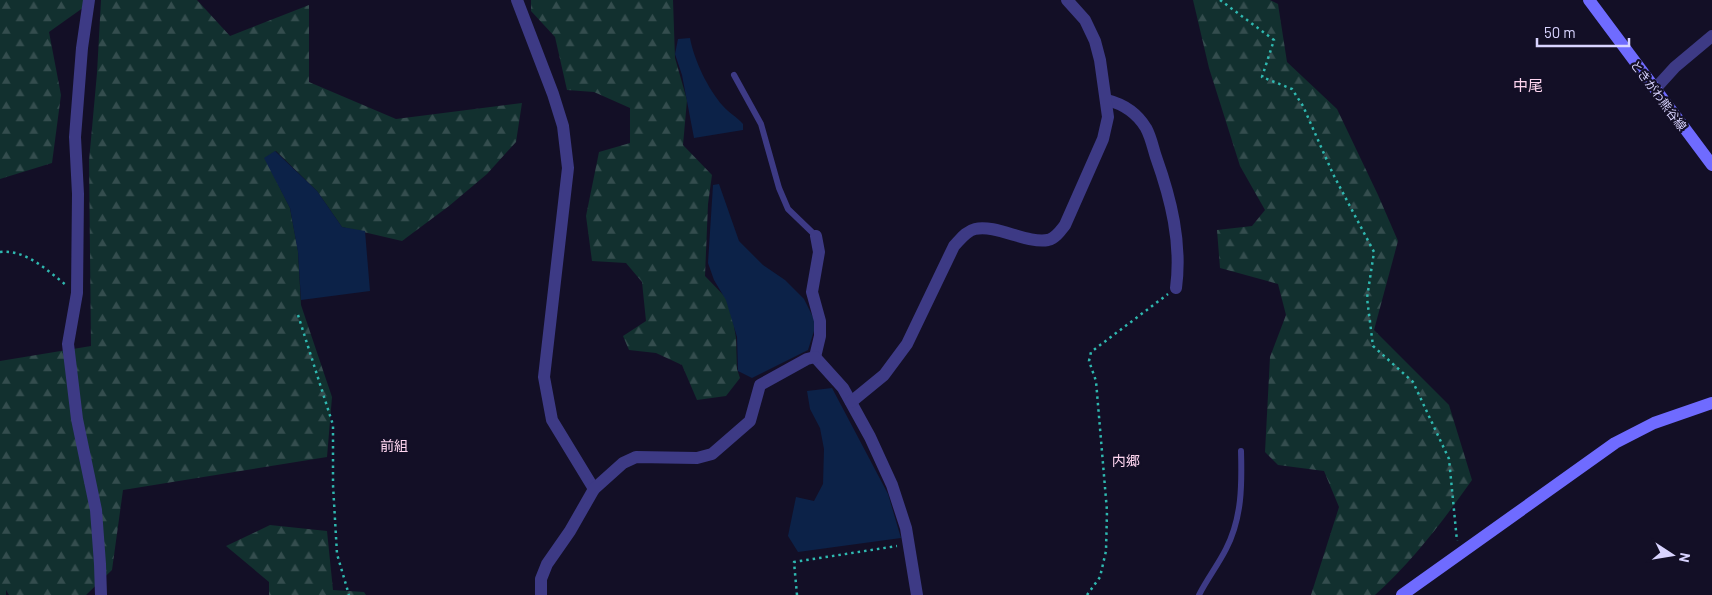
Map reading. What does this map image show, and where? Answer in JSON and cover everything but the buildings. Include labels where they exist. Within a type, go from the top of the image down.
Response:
[{"type":"street","points":[[89,0],[82,48],[75,137],[78,194],[76,293],[68,344],[78,419],[96,510],[101,595]]},
{"type":"street","points":[[517,0],[556,102],[563,126],[568,168],[544,377],[552,420],[594,489]]},
{"type":"street","points":[[851,402],[884,376],[907,344],[954,246],[964,235],[974,229],[986,229],[1040,240],[1049,240],[1057,235],[1065,225],[1103,139],[1108,117],[1107,100],[1095,40],[1085,20],[1067,0]]},
{"type":"street","name":"ときがわ熊谷線","points":[[1589,0],[1712,165]]},
{"type":"street","points":[[1655,89],[1675,67],[1712,36]]},
{"type":"street","points":[[1107,100],[1116,102],[1130,110],[1146,129],[1162,174],[1178,245],[1176,288]]},
{"type":"street","points":[[815,357],[820,336],[820,321],[812,292],[819,252],[816,236]]},
{"type":"street","points":[[541,595],[541,579],[547,564],[570,531],[594,489],[623,463],[636,457],[697,458],[712,454],[750,421],[760,385],[807,359],[815,357]]},
{"type":"street","points":[[815,357],[843,388],[892,485],[906,528],[917,595]]},
{"type":"street","points":[[1402,595],[1615,443],[1654,423],[1712,403]]},
{"type":"lane","points":[[734,75],[761,124],[779,188],[788,209],[816,236]]},
{"type":"lane","points":[[1199,595],[1226,548],[1235,525],[1240,505],[1242,484],[1241,451]]},
{"type":"path","points":[[1220,0],[1274,40],[1262,77],[1292,89],[1303,106],[1333,174],[1374,252],[1367,298],[1372,346],[1413,382],[1449,459],[1459,556]]},
{"type":"path","points":[[0,252],[8,251],[34,260],[76,293]]},
{"type":"path","points":[[1088,595],[1100,577],[1106,551],[1107,511],[1096,380],[1089,361],[1091,352],[1144,314],[1176,288]]},
{"type":"path","points":[[298,315],[333,425],[333,485],[337,554],[349,595]]},
{"type":"path","points":[[797,595],[794,562],[908,544]]},
{"type":"green space","points":[[0,0],[94,0],[49,32],[61,95],[52,163],[0,179]]},
{"type":"green space","points":[[101,0],[197,0],[230,36],[309,5],[309,82],[396,119],[522,103],[516,142],[487,174],[449,206],[402,241],[342,227],[317,191],[276,151],[265,158],[290,208],[298,251],[301,305],[332,397],[327,457],[123,490],[112,570],[86,595],[9,595],[6,590],[6,595],[0,595],[0,361],[91,346],[89,161]]},
{"type":"green space","points":[[531,0],[673,0],[675,58],[687,100],[683,145],[712,175],[708,204],[705,276],[730,302],[736,338],[737,369],[740,378],[726,396],[697,400],[682,365],[656,353],[629,350],[623,336],[646,321],[642,282],[626,263],[592,261],[586,216],[599,152],[630,143],[630,108],[594,92],[567,90],[555,37],[531,11]]},
{"type":"green space","points":[[1193,0],[1270,0],[1278,4],[1287,62],[1337,109],[1398,241],[1374,330],[1449,405],[1472,480],[1450,511],[1402,569],[1375,595],[1311,595],[1339,507],[1324,471],[1278,465],[1265,452],[1270,357],[1286,315],[1278,284],[1220,268],[1217,230],[1252,226],[1265,210],[1240,166],[1209,68]]},
{"type":"green space","points":[[270,525],[327,531],[333,590],[364,592],[366,595],[269,595],[269,582],[226,546]]},
{"type":"water","points":[[690,38],[698,65],[707,83],[723,106],[743,124],[743,130],[694,138],[682,75],[675,54],[678,39]]},
{"type":"water","points":[[275,151],[317,191],[342,227],[365,231],[370,291],[301,300],[298,252],[290,208],[264,158]]},
{"type":"water","points":[[719,184],[739,241],[763,265],[785,280],[804,299],[814,319],[815,328],[808,350],[752,378],[738,371],[737,337],[726,300],[714,280],[708,263],[713,185]]},
{"type":"water","points":[[832,388],[888,494],[901,538],[798,552],[788,536],[796,497],[814,501],[823,484],[824,449],[820,428],[810,409],[807,391]]},
{"type":"district","name":"中尾","points":[[1528,85]]},
{"type":"district","name":"前組","points":[[394,445]]},
{"type":"district","name":"内郷","points":[[1126,460]]}]
